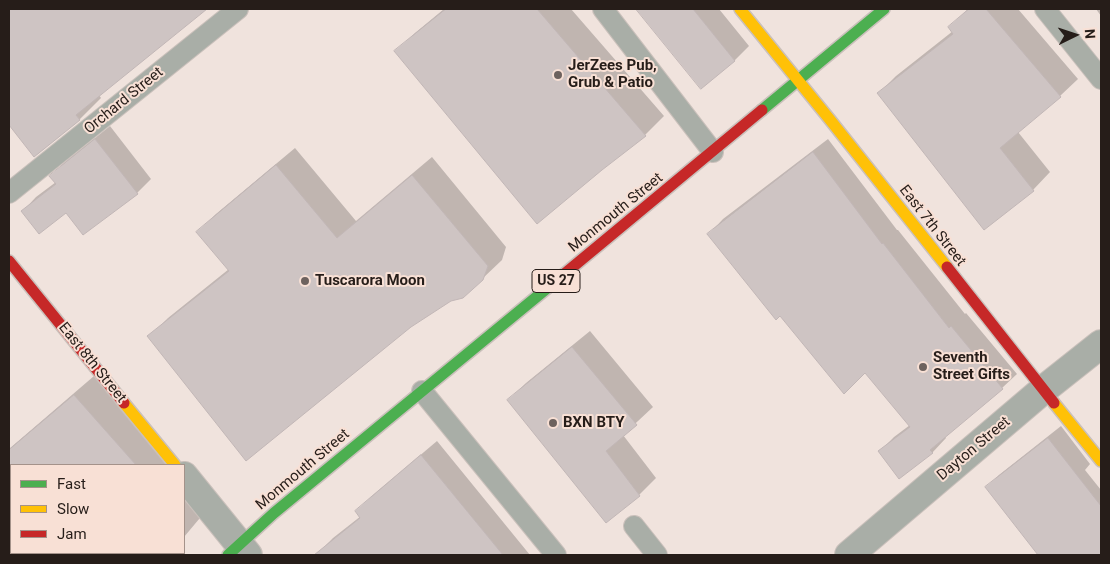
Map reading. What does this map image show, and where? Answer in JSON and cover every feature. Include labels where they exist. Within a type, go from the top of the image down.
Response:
[{"type":"street","name":"East 7th Street","points":[[740,9],[800,80],[1101,461]]},
{"type":"street","name":"Monmouth Street","points":[[238,551],[422,391],[884,9]]},
{"type":"street","name":"East 8th Street","points":[[9,261],[174,464]]},
{"type":"street","name":"Dayton Street","points":[[852,554],[1043,390],[1101,344]]},
{"type":"street","points":[[185,477],[238,551]]},
{"type":"lane","name":"Orchard Street","points":[[9,193],[238,9]]},
{"type":"lane","points":[[603,9],[713,152]]},
{"type":"lane","points":[[1045,9],[1101,79]]},
{"type":"lane","points":[[422,391],[556,555]]},
{"type":"lane","points":[[634,526],[657,555]]},
{"type":"building","points":[[9,9],[207,9],[76,115],[80,120],[34,157],[9,125]]},
{"type":"building","points":[[446,9],[537,9],[646,136],[537,224],[394,51]]},
{"type":"building","points":[[636,9],[693,9],[735,61],[701,89]]},
{"type":"building","points":[[969,9],[986,9],[1061,97],[1000,148],[1034,191],[984,230],[877,93],[953,34],[948,27]]},
{"type":"building","points":[[95,139],[138,194],[83,235],[66,213],[39,234],[21,211],[56,184],[49,176]]},
{"type":"building","points":[[813,152],[882,244],[949,328],[951,326],[1003,389],[930,450],[933,453],[899,479],[878,451],[910,427],[865,373],[844,394],[780,316],[776,320],[707,234]]},
{"type":"building","points":[[276,165],[337,238],[412,175],[488,266],[483,280],[463,298],[451,301],[411,327],[246,461],[147,336],[229,271],[196,232]]},
{"type":"building","points":[[572,347],[637,425],[606,451],[640,496],[606,523],[507,400]]},
{"type":"building","points":[[74,395],[135,464],[9,465],[9,450]]},
{"type":"building","points":[[1048,438],[1101,506],[1101,555],[1038,555],[985,487]]},
{"type":"building","points":[[421,455],[503,555],[314,555],[360,518],[355,511]]},
{"type":"traffic: fast","points":[[762,110],[884,9]]},
{"type":"traffic: fast","points":[[228,555],[274,513],[551,285]]},
{"type":"traffic: slow","points":[[740,9],[947,267]]},
{"type":"traffic: slow","points":[[124,403],[174,464]]},
{"type":"traffic: slow","points":[[1054,403],[1101,461]]},
{"type":"traffic: jam","points":[[551,285],[762,110]]},
{"type":"traffic: jam","points":[[9,261],[124,403]]},
{"type":"traffic: jam","points":[[947,267],[1054,403]]},
{"type":"place","name":"JerZees Pub, Grub & Patio","points":[[558,75]]},
{"type":"place","name":"Tuscarora Moon","points":[[305,281]]},
{"type":"place","name":"Seventh Street Gifts","points":[[923,367]]},
{"type":"place","name":"BXN BTY","points":[[553,423]]}]
